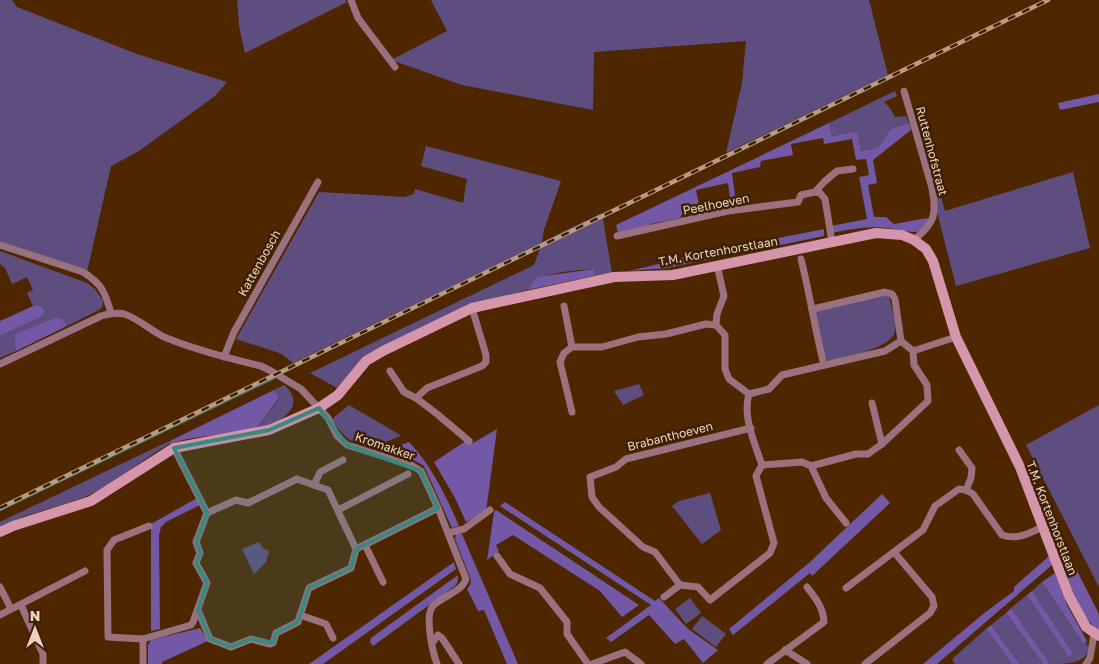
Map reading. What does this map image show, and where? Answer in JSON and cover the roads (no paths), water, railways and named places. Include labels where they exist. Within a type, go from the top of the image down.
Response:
[{"type":"street","points":[[351,0],[358,18],[395,67]]},
{"type":"street","name":"Ruttenhofstraat","points":[[904,91],[935,204],[932,222],[914,240]]},
{"type":"street","name":"Peelhoeven","points":[[617,236],[728,211],[798,202],[801,195],[815,192],[837,172],[853,168]]},
{"type":"street","name":"Kattenbosch","points":[[224,357],[234,332],[318,182]]},
{"type":"street","points":[[815,192],[820,193],[825,199],[832,242]]},
{"type":"street","name":"T.M. Kortenhorstlaan","points":[[0,532],[20,523],[91,501],[174,448],[269,430],[319,408],[338,395],[366,361],[383,350],[472,308],[614,278],[674,275],[876,233],[902,235],[914,240],[926,250],[933,261],[956,337],[1020,467],[1075,609],[1086,627],[1097,635]]},
{"type":"street","points":[[0,245],[83,272],[102,287],[111,313],[0,364]]},
{"type":"street","points":[[801,259],[824,365]]},
{"type":"street","points":[[716,325],[717,314],[724,296],[718,265]]},
{"type":"street","points":[[762,465],[802,462],[811,466],[856,454],[868,454],[882,444],[928,401],[927,385],[914,365],[913,351],[901,341],[895,299],[892,294],[885,292],[813,308]]},
{"type":"street","points":[[564,306],[572,347]]},
{"type":"street","points":[[416,398],[427,388],[482,366],[486,362],[486,355],[472,308]]},
{"type":"street","name":"Kromakker","points":[[111,313],[123,314],[154,332],[192,348],[261,366],[272,371],[301,389],[328,418],[337,436],[346,445],[411,465],[421,470],[466,579],[461,587],[432,607],[429,620],[432,643]]},
{"type":"street","points":[[572,412],[560,362],[564,353],[572,347],[602,347],[638,336],[666,334],[706,324],[716,325],[725,335],[724,369],[729,379],[749,394]]},
{"type":"street","points":[[913,351],[956,337]]},
{"type":"street","points":[[749,394],[769,389],[782,375],[885,350],[901,341]]},
{"type":"street","points":[[390,370],[404,392],[416,398],[453,426],[469,441]]},
{"type":"street","points":[[664,598],[680,585],[698,587],[710,600],[770,552],[774,543],[756,476],[762,465],[746,403],[749,394]]},
{"type":"street","points":[[872,403],[882,444]]},
{"type":"street","name":"Brabanthoeven","points":[[680,585],[655,552],[643,547],[599,508],[592,497],[590,477],[616,467],[626,459],[751,428]]},
{"type":"street","points":[[174,448],[207,513]]},
{"type":"street","points":[[959,450],[972,468],[971,478],[966,490]]},
{"type":"street","points":[[314,485],[320,472],[343,460]]},
{"type":"street","points":[[811,466],[826,498],[846,523]]},
{"type":"street","points":[[338,510],[408,474]]},
{"type":"street","points":[[149,526],[114,540],[107,550],[108,637],[143,639],[190,625],[198,610],[207,584],[196,564],[200,553],[196,542],[207,513],[236,500],[248,503],[297,479],[328,490],[356,549],[351,568],[309,588],[298,622],[276,633],[273,643],[270,644],[251,639],[231,647],[210,639],[198,610]]},
{"type":"street","points":[[846,588],[923,530],[935,506],[959,489],[973,494],[1002,535],[1010,538],[1022,536],[1042,527]]},
{"type":"street","points":[[356,549],[438,508]]},
{"type":"street","points":[[448,533],[464,529],[490,510]]},
{"type":"street","points":[[365,545],[382,582]]},
{"type":"street","points":[[865,664],[930,613],[934,606],[932,597],[894,552]]},
{"type":"street","points":[[497,556],[510,574],[540,588],[567,622],[567,634],[588,664]]},
{"type":"street","points":[[0,615],[85,571]]},
{"type":"street","points":[[0,587],[11,609]]},
{"type":"street","points":[[768,664],[824,622],[820,605],[807,587]]},
{"type":"street","points":[[21,605],[43,654],[43,664]]},
{"type":"street","points":[[300,615],[326,624],[333,638]]},
{"type":"street","points":[[437,664],[432,643],[438,635],[459,664]]},
{"type":"street","points":[[1086,664],[1090,658],[1097,635]]},
{"type":"street","points":[[143,639],[143,664]]},
{"type":"street","points":[[785,650],[807,664]]},
{"type":"street","points":[[592,664],[625,652],[641,664]]},
{"type":"waterway","points":[[0,510],[274,378]]},
{"type":"railway","points":[[0,508],[1048,0]]}]
